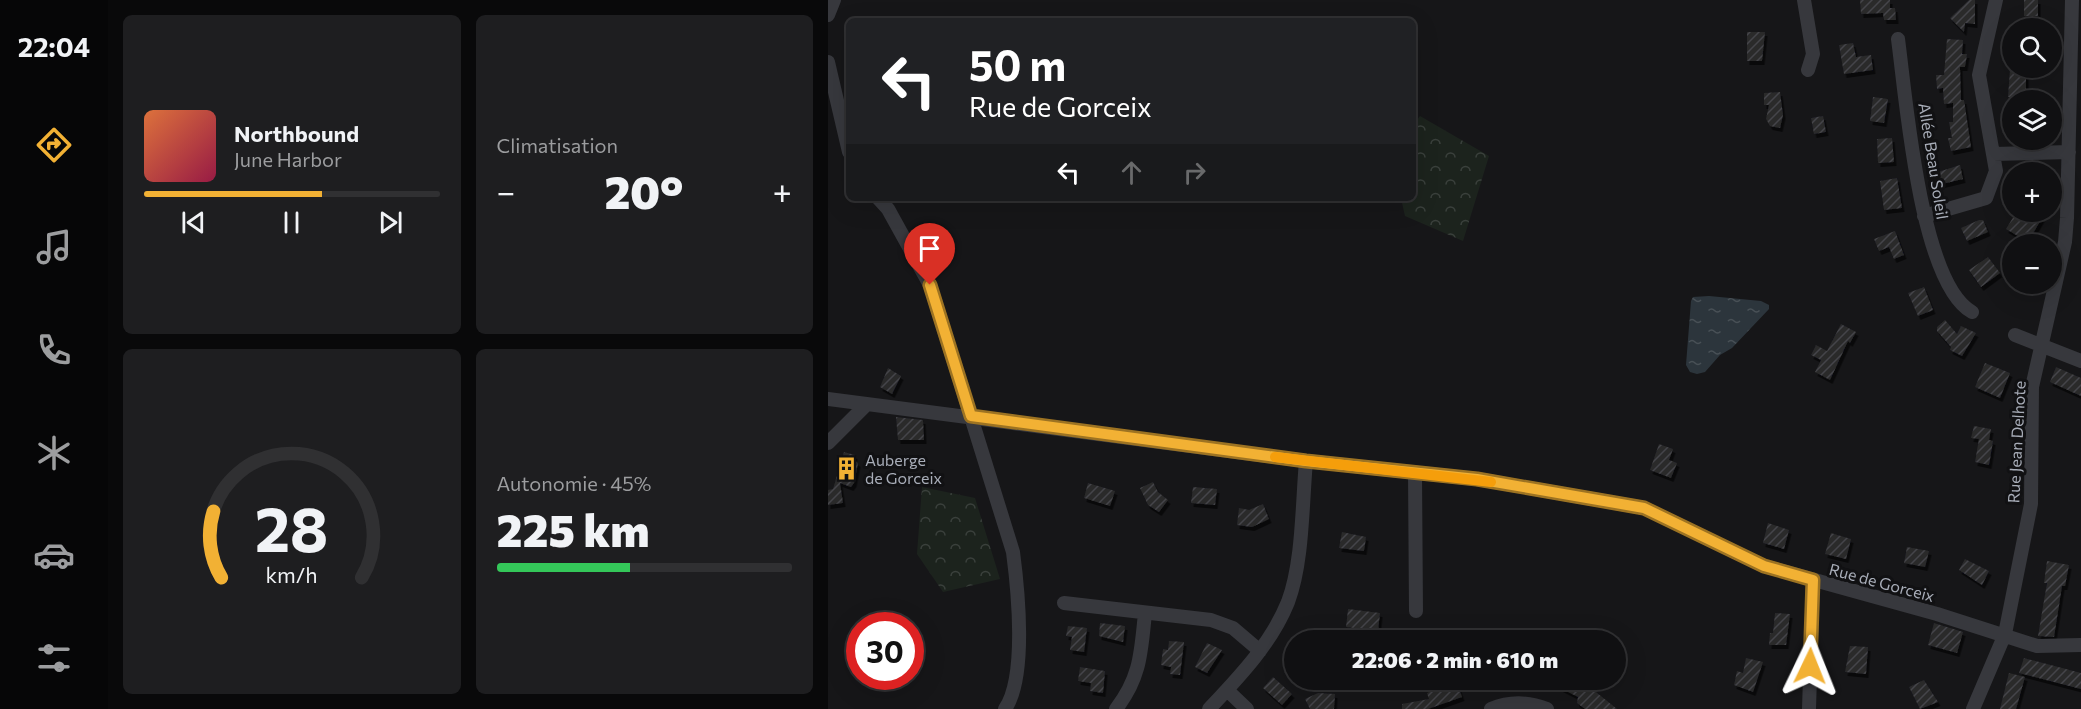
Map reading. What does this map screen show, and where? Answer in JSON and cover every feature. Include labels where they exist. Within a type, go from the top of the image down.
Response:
[{"type":"street","points":[[828,15],[834,0]]},
{"type":"street","points":[[1804,0],[1813,54],[1808,70]]},
{"type":"street","points":[[1924,216],[1986,198],[1996,171],[1979,75],[1996,0]]},
{"type":"street","name":"Rue Jean Delhote","points":[[1973,709],[2005,634],[2031,504],[2032,387],[2065,242],[2073,160],[2072,0]]},
{"type":"street","name":"Allée Beau Soleil","points":[[1898,39],[1924,216],[1947,285],[1965,308],[1972,312]]},
{"type":"street","points":[[828,62],[835,123],[846,146]]},
{"type":"street","points":[[1993,154],[2073,160]]},
{"type":"street","points":[[881,201],[888,208],[930,285],[1012,552],[1018,586],[1018,653],[1012,699],[1005,709]]},
{"type":"street","points":[[2015,334],[2042,343],[2081,361]]},
{"type":"street","name":"Rue de Gorceix","points":[[828,399],[1306,461],[1477,479],[1644,508],[1764,566],[2005,634],[2037,646],[2081,645]]},
{"type":"street","points":[[828,443],[867,404]]},
{"type":"street","points":[[1209,709],[1260,651],[1288,600],[1296,569],[1306,461]]},
{"type":"street","points":[[1415,473],[1416,611]]},
{"type":"street","points":[[1809,709],[1813,580]]},
{"type":"street","points":[[1064,603],[1211,620],[1233,628],[1260,651]]},
{"type":"street","points":[[1116,709],[1129,693],[1139,668],[1144,613]]},
{"type":"street","points":[[1227,690],[1247,709]]},
{"type":"street","points":[[1491,709],[1501,705],[1531,703],[1547,709]]},
{"type":"green space","points":[[1420,116],[1489,156],[1463,241],[1405,216],[1402,201],[1416,201],[1416,121]]},
{"type":"green space","points":[[922,487],[975,498],[1000,579],[943,592],[917,554]]},
{"type":"water","points":[[1709,296],[1761,301],[1769,305],[1769,309],[1732,348],[1720,355],[1705,372],[1697,374],[1690,372],[1686,365],[1691,301],[1693,297]]},
{"type":"building","points":[[1860,0],[1890,0],[1890,8],[1895,8],[1896,20],[1884,20],[1883,13],[1861,14]]},
{"type":"building","points":[[1969,0],[1975,0],[1975,24],[1965,23],[1964,32],[1950,18]]},
{"type":"building","points":[[2024,0],[2038,0],[2038,16],[2024,16]]},
{"type":"building","points":[[1747,32],[1765,32],[1762,61],[1747,61]]},
{"type":"building","points":[[1947,39],[1963,40],[1962,54],[1967,54],[1965,67],[1960,67],[1961,100],[1964,100],[1971,147],[1951,151],[1948,138],[1952,138],[1949,122],[1953,122],[1953,103],[1944,104],[1943,88],[1937,89],[1936,75],[1944,75]]},
{"type":"building","points":[[1853,43],[1856,57],[1871,55],[1873,70],[1844,74],[1839,45]]},
{"type":"building","points":[[2009,78],[2026,78],[2026,90],[2008,90]]},
{"type":"building","points":[[1780,92],[1783,115],[1780,128],[1770,126],[1766,119],[1769,105],[1764,105],[1764,93]]},
{"type":"building","points":[[1873,97],[1888,99],[1884,123],[1870,121]]},
{"type":"building","points":[[1823,116],[1826,132],[1814,134],[1811,118]]},
{"type":"building","points":[[1892,138],[1894,162],[1878,163],[1877,139]]},
{"type":"building","points":[[1960,165],[1963,179],[1938,185],[1935,173]]},
{"type":"building","points":[[1897,178],[1902,208],[1884,210],[1880,181]]},
{"type":"building","points":[[1983,220],[1988,232],[1967,241],[1961,228]]},
{"type":"building","points":[[2010,222],[2040,222],[2033,234],[2014,234],[2006,229]]},
{"type":"building","points":[[1895,231],[1904,255],[1894,259],[1889,247],[1879,251],[1874,239]]},
{"type":"building","points":[[1988,257],[2000,273],[1981,287],[1969,270]]},
{"type":"building","points":[[1924,287],[1933,310],[1918,316],[1908,293]]},
{"type":"building","points":[[1945,320],[1957,334],[1961,326],[1976,333],[1962,356],[1950,350],[1951,347],[1937,331],[1937,327]]},
{"type":"building","points":[[1841,324],[1856,332],[1850,343],[1848,341],[1830,380],[1815,372],[1821,360],[1811,355],[1816,345],[1827,351]]},
{"type":"building","points":[[1985,363],[2010,373],[2000,398],[1975,387]]},
{"type":"building","points":[[2056,367],[2081,378],[2081,396],[2050,382]]},
{"type":"building","points":[[888,368],[901,376],[892,394],[880,387]]},
{"type":"building","points":[[896,417],[923,420],[924,440],[898,440]]},
{"type":"building","points":[[1974,426],[1991,429],[1989,440],[1993,441],[1989,465],[1975,462],[1979,439],[1971,438]]},
{"type":"building","points":[[1659,444],[1673,449],[1669,460],[1677,463],[1671,478],[1650,470]]},
{"type":"building","points":[[844,452],[855,455],[854,460],[858,463],[854,483],[851,487],[840,483],[843,503],[828,505],[828,490],[833,489]]},
{"type":"building","points":[[1153,482],[1158,492],[1168,500],[1159,512],[1148,505],[1140,488]]},
{"type":"building","points":[[1088,483],[1115,491],[1110,506],[1084,498]]},
{"type":"building","points":[[1193,487],[1217,489],[1215,505],[1191,503]]},
{"type":"building","points":[[1263,504],[1269,519],[1252,527],[1237,525],[1239,508],[1249,510]]},
{"type":"building","points":[[1768,523],[1789,530],[1784,549],[1763,543]]},
{"type":"building","points":[[1342,532],[1366,537],[1364,551],[1339,548]]},
{"type":"building","points":[[1831,533],[1851,539],[1846,559],[1825,554]]},
{"type":"building","points":[[1907,547],[1929,551],[1925,567],[1904,563]]},
{"type":"building","points":[[1965,559],[1989,571],[1982,585],[1959,570]]},
{"type":"building","points":[[2047,561],[2069,565],[2065,586],[2062,586],[2054,637],[2038,636],[2047,583],[2044,583]]},
{"type":"building","points":[[1348,609],[1380,613],[1378,630],[1346,627]]},
{"type":"building","points":[[1775,613],[1790,614],[1786,645],[1769,645]]},
{"type":"building","points":[[1100,623],[1125,626],[1123,642],[1099,636]]},
{"type":"building","points":[[1934,623],[1963,632],[1957,653],[1928,645]]},
{"type":"building","points":[[1068,626],[1087,628],[1084,652],[1070,650],[1072,637],[1066,636]]},
{"type":"building","points":[[1169,641],[1184,642],[1180,675],[1170,674],[1171,667],[1161,665],[1163,649],[1168,650]]},
{"type":"building","points":[[1207,643],[1222,650],[1207,673],[1195,667]]},
{"type":"building","points":[[1850,646],[1868,647],[1866,674],[1845,672]]},
{"type":"building","points":[[1746,658],[1763,662],[1753,692],[1734,685],[1737,671],[1743,673]]},
{"type":"building","points":[[2024,658],[2081,673],[2081,689],[2019,673]]},
{"type":"building","points":[[1080,667],[1105,671],[1103,693],[1090,691],[1091,683],[1078,681]]},
{"type":"building","points":[[2009,673],[2025,677],[2016,709],[2000,709]]},
{"type":"building","points":[[1273,677],[1284,687],[1284,690],[1292,694],[1282,705],[1263,688]]},
{"type":"building","points":[[1924,680],[1938,702],[1920,709],[1909,687]]},
{"type":"building","points":[[1434,690],[1460,690],[1462,697],[1428,709],[1402,709],[1402,704],[1429,699],[1427,693]]},
{"type":"building","points":[[1564,690],[1593,690],[1617,709],[1585,709],[1577,703],[1578,697]]},
{"type":"building","points":[[1318,693],[1335,694],[1334,709],[1310,709],[1305,699]]},
{"type":"slow traffic","points":[[1275,457],[1491,482]]},
{"type":"place","name":"Auberge de Gorceix","points":[[847,468]]},
{"type":"route","points":[[930,285],[971,416],[1306,461],[1477,479],[1644,508],[1764,566],[1813,580],[1810,666]]}]
